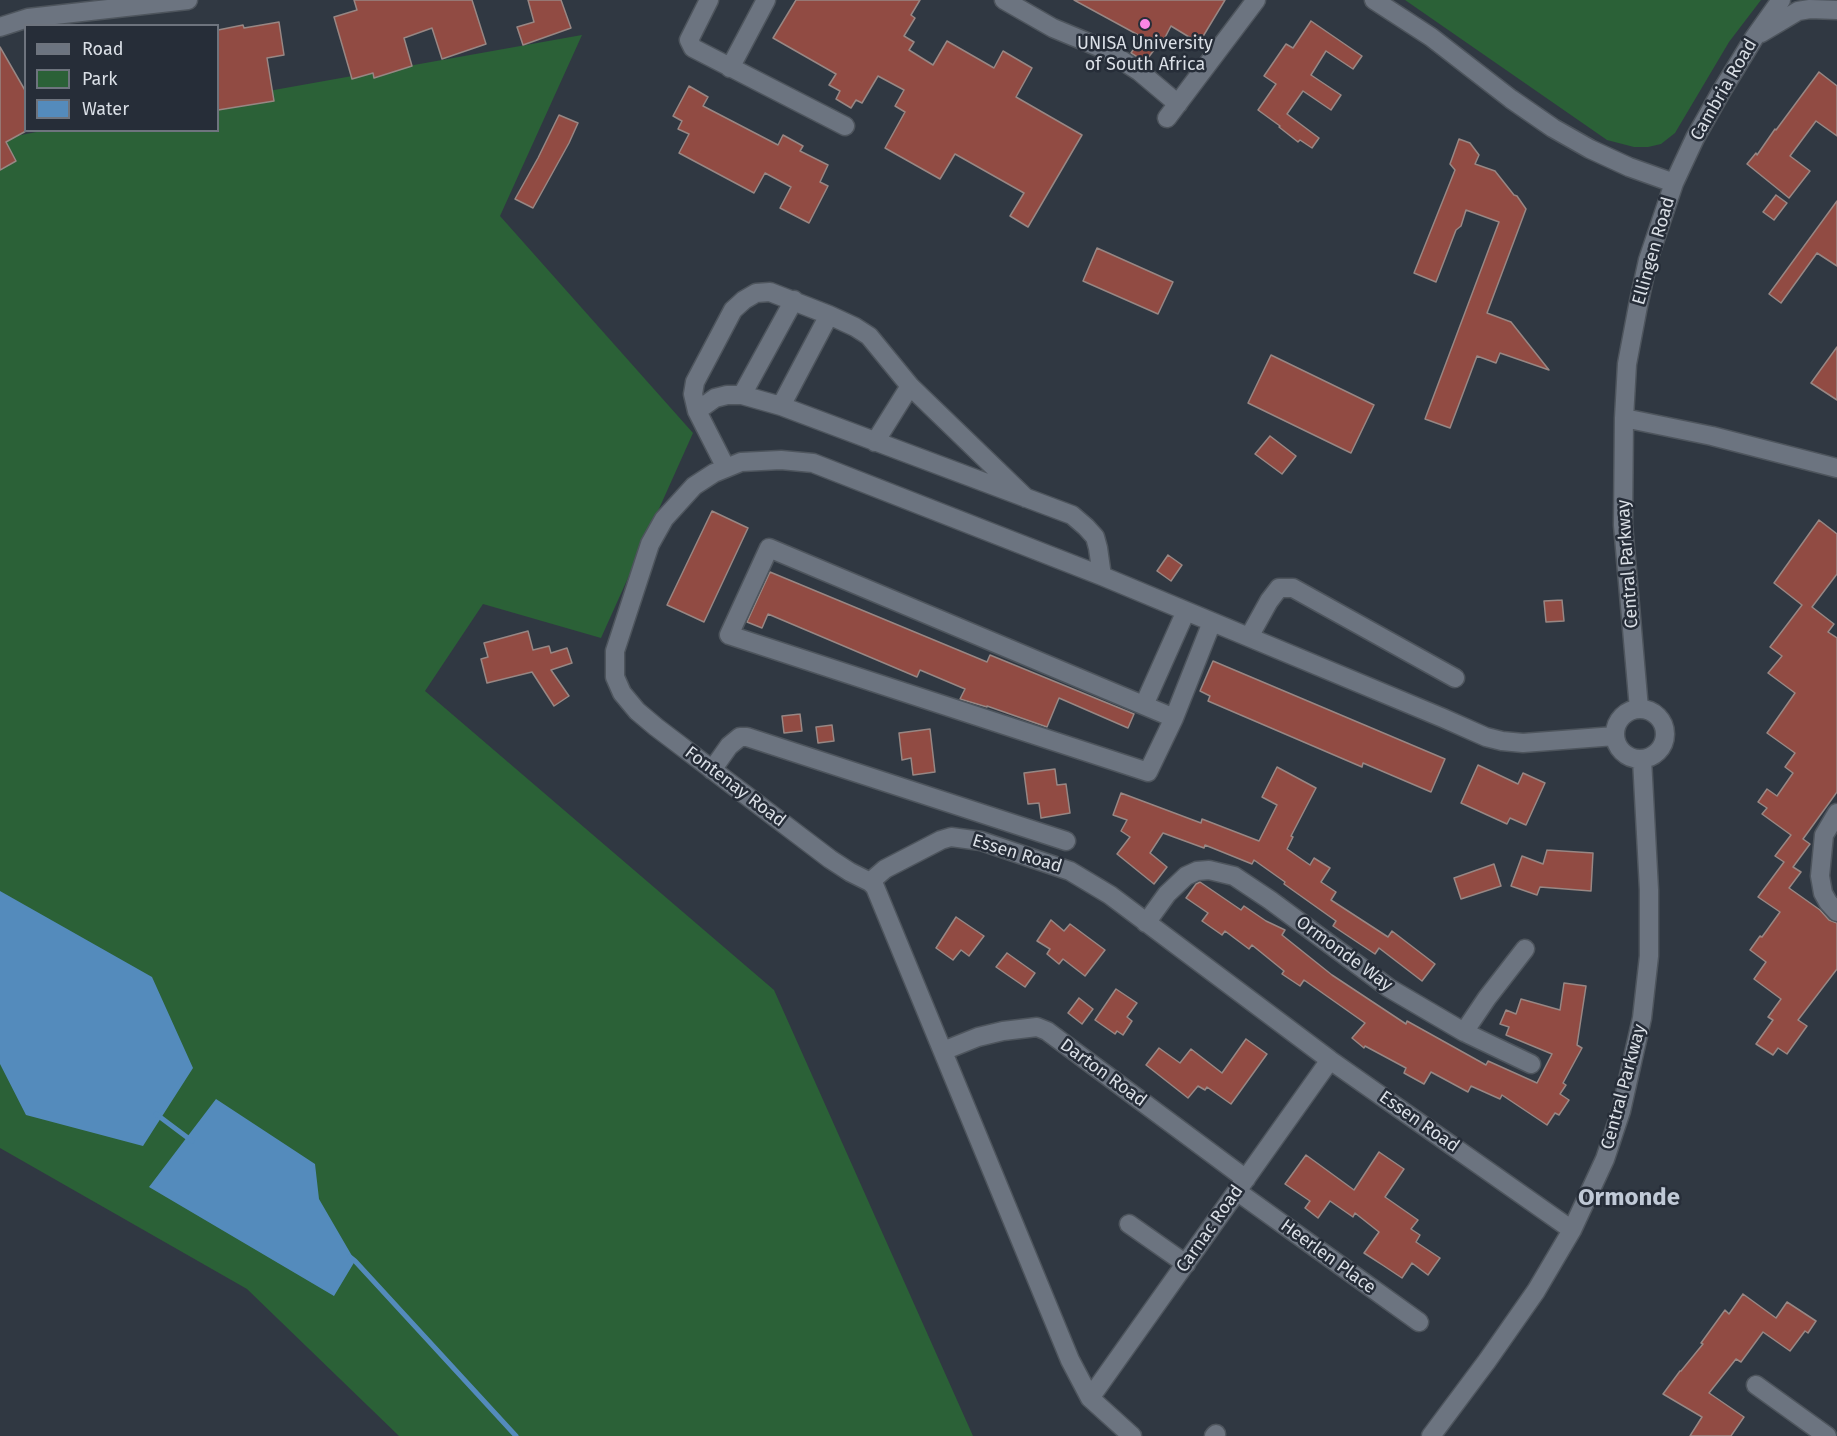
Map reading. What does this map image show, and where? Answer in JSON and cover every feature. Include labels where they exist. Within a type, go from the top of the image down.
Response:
[{"type":"street","points":[[0,27],[28,18],[188,0]]},
{"type":"street","points":[[709,0],[689,40],[693,48],[845,126]]},
{"type":"street","points":[[730,68],[766,0]]},
{"type":"street","points":[[1004,0],[1053,28],[1106,50],[1140,72],[1173,111],[1256,0]]},
{"type":"street","name":"Ellingen Road","points":[[1374,0],[1431,38],[1511,99],[1554,128],[1590,149],[1674,183],[1648,260],[1638,306],[1627,363],[1624,418]]},
{"type":"street","name":"Cambria Road","points":[[1674,183],[1695,138],[1754,38],[1781,0]]},
{"type":"street","points":[[1754,38],[1798,11],[1837,10]]},
{"type":"street","points":[[1026,498],[910,386],[869,336],[855,327],[794,300],[770,292],[756,293],[744,300],[733,310],[695,382],[693,394],[697,411],[726,468],[741,462],[762,460],[813,464],[1102,576],[1486,737],[1523,743],[1615,736]]},
{"type":"street","points":[[742,395],[794,300]]},
{"type":"street","points":[[781,406],[830,315]]},
{"type":"street","points":[[875,442],[910,386]]},
{"type":"street","points":[[697,411],[715,398],[742,395],[781,406],[1071,515],[1095,537],[1102,576]]},
{"type":"street","points":[[1624,418],[1712,436],[1837,468]]},
{"type":"street","name":"Central Parkway","points":[[1624,418],[1623,525],[1639,709]]},
{"type":"street","name":"Fontenay Road","points":[[726,468],[694,486],[663,519],[650,544],[615,651],[615,677],[622,693],[637,711],[830,860],[870,882]]},
{"type":"street","points":[[1174,718],[769,548],[729,635],[1148,772],[1174,718],[1212,622]]},
{"type":"street","points":[[1249,637],[1269,600],[1279,588],[1293,588],[1455,678]]},
{"type":"street","points":[[1144,705],[1186,611]]},
{"type":"street","points":[[1639,709],[1655,714],[1664,728],[1662,744],[1650,757],[1642,759],[1634,759],[1621,750],[1615,736],[1618,721],[1631,711],[1639,709]]},
{"type":"street","points":[[712,770],[729,746],[740,738],[747,737],[1066,841]]},
{"type":"street","name":"Central Parkway","points":[[1431,1436],[1536,1291],[1572,1230],[1605,1159],[1621,1112],[1642,1018],[1649,956],[1642,759]]},
{"type":"street","points":[[1837,813],[1824,835],[1820,876],[1823,893],[1837,912]]},
{"type":"street","name":"Essen Road","points":[[870,882],[885,869],[940,840],[951,837],[981,841],[1070,870],[1110,895],[1330,1060],[1572,1230]]},
{"type":"street","name":"Ormonde Way","points":[[1146,923],[1167,894],[1186,876],[1197,871],[1209,870],[1234,876],[1389,988],[1464,1032],[1531,1064]]},
{"type":"street","points":[[870,882],[875,887],[1070,1360],[1089,1398],[1132,1436]]},
{"type":"street","points":[[1464,1032],[1525,949]]},
{"type":"street","name":"Darton Road","points":[[943,1051],[978,1037],[1003,1031],[1037,1027],[1047,1031],[1242,1185]]},
{"type":"street","name":"Carnac Road","points":[[1089,1398],[1330,1060]]},
{"type":"street","name":"Heerlen Place","points":[[1242,1185],[1419,1322]]},
{"type":"street","points":[[1129,1224],[1186,1264]]},
{"type":"street","points":[[1756,1385],[1827,1436]]},
{"type":"green space","points":[[1405,0],[1761,0],[1729,42],[1675,133],[1661,144],[1634,147],[1607,140]]},
{"type":"green space","points":[[582,35],[500,216],[693,433],[601,638],[483,604],[425,691],[774,990],[973,1436],[399,1436],[247,1289],[0,1148],[0,139],[37,132],[219,132],[219,100]]},
{"type":"water","points":[[0,891],[152,977],[193,1068],[143,1146],[26,1115],[0,1064]]},
{"type":"water","points":[[216,1099],[315,1164],[319,1199],[355,1261],[334,1296],[149,1187]]},
{"type":"building","points":[[354,0],[472,0],[486,44],[442,59],[432,28],[404,38],[412,66],[374,78],[373,73],[352,79],[334,17],[357,10]]},
{"type":"building","points":[[528,0],[561,0],[571,28],[523,45],[517,27],[534,22]]},
{"type":"building","points":[[796,0],[920,0],[911,15],[915,18],[904,36],[914,42],[909,50],[933,65],[947,41],[994,68],[1003,51],[1032,68],[1016,97],[1082,135],[1028,227],[1010,216],[1024,193],[955,154],[940,179],[885,148],[905,112],[895,106],[904,90],[878,76],[862,103],[856,100],[851,108],[836,99],[840,91],[829,85],[836,74],[773,38]]},
{"type":"building","name":"UNISA University of South Africa","points":[[1074,0],[1225,0],[1199,43],[1171,26],[1160,47],[1157,46],[1145,62],[1131,53],[1142,37]]},
{"type":"building","points":[[1311,21],[1362,56],[1353,69],[1326,51],[1311,75],[1341,95],[1331,110],[1303,91],[1287,114],[1319,138],[1312,148],[1300,140],[1298,142],[1258,110],[1276,84],[1264,76],[1286,44],[1293,48]]},
{"type":"building","points":[[279,22],[284,55],[267,58],[274,101],[219,110],[219,30],[243,25],[244,28]]},
{"type":"building","points":[[0,47],[24,89],[24,132],[6,142],[16,161],[0,170]]},
{"type":"building","points":[[1819,72],[1837,86],[1837,136],[1816,121],[1790,156],[1810,171],[1789,198],[1747,164],[1756,153],[1757,155]]},
{"type":"building","points":[[689,86],[708,97],[703,106],[778,145],[783,135],[803,146],[800,151],[828,165],[820,182],[828,186],[809,223],[780,208],[791,187],[765,173],[754,193],[679,153],[689,134],[678,129],[682,121],[673,116]]},
{"type":"building","points":[[559,115],[578,123],[533,208],[515,199]]},
{"type":"building","points":[[1459,139],[1470,143],[1479,155],[1475,164],[1495,171],[1526,209],[1487,313],[1511,322],[1549,370],[1500,353],[1496,363],[1477,356],[1450,428],[1425,419],[1499,222],[1466,210],[1436,282],[1414,273],[1455,170],[1450,164]]},
{"type":"building","points":[[1776,195],[1787,203],[1774,220],[1763,212]]},
{"type":"building","points":[[1837,201],[1837,266],[1817,253],[1781,303],[1769,294]]},
{"type":"building","points":[[1097,248],[1173,282],[1158,314],[1083,281]]},
{"type":"building","points":[[1837,347],[1837,400],[1811,383]]},
{"type":"building","points":[[1271,355],[1374,405],[1351,453],[1248,403]]},
{"type":"building","points":[[1270,436],[1296,456],[1282,474],[1255,454]]},
{"type":"building","points":[[712,511],[748,528],[704,622],[667,605]]},
{"type":"building","points":[[1819,520],[1837,534],[1837,574],[1812,607],[1834,624],[1828,632],[1837,638],[1837,792],[1803,839],[1810,844],[1793,867],[1801,872],[1789,888],[1820,910],[1829,920],[1837,923],[1837,969],[1798,1020],[1807,1026],[1787,1054],[1778,1048],[1773,1055],[1756,1044],[1773,1020],[1768,1017],[1781,999],[1754,979],[1766,962],[1750,950],[1780,912],[1758,897],[1784,862],[1775,856],[1791,835],[1762,814],[1767,808],[1758,802],[1767,789],[1777,796],[1793,773],[1785,767],[1795,753],[1767,733],[1795,693],[1768,673],[1782,656],[1770,647],[1802,605],[1774,583]]},
{"type":"building","points":[[1168,555],[1182,565],[1171,581],[1157,571]]},
{"type":"building","points":[[770,572],[987,662],[990,655],[1134,714],[1128,728],[1059,698],[1047,727],[960,699],[965,689],[920,670],[917,677],[768,614],[762,628],[747,622]]},
{"type":"building","points":[[1562,600],[1564,621],[1546,622],[1544,601]]},
{"type":"building","points":[[528,631],[533,650],[549,646],[551,653],[567,648],[572,663],[551,670],[569,696],[554,706],[532,672],[487,683],[481,659],[488,657],[484,643]]},
{"type":"building","points":[[1213,661],[1445,759],[1431,792],[1363,763],[1362,767],[1208,701],[1210,696],[1200,691]]},
{"type":"building","points":[[800,714],[802,731],[784,733],[782,716]]},
{"type":"building","points":[[832,725],[834,741],[818,743],[816,727]]},
{"type":"building","points":[[930,729],[935,772],[913,775],[911,758],[902,760],[899,733]]},
{"type":"building","points":[[1478,765],[1518,784],[1523,773],[1545,783],[1526,825],[1510,818],[1507,824],[1461,803]]},
{"type":"building","points":[[1277,767],[1316,788],[1291,836],[1293,837],[1287,849],[1310,865],[1314,858],[1330,868],[1321,882],[1336,892],[1331,900],[1388,937],[1392,931],[1435,964],[1422,981],[1379,948],[1375,954],[1333,926],[1336,921],[1254,860],[1252,864],[1205,845],[1204,848],[1163,833],[1150,853],[1167,867],[1154,884],[1117,854],[1130,837],[1121,831],[1127,820],[1113,815],[1121,793],[1201,823],[1202,819],[1259,841],[1277,805],[1262,797]]},
{"type":"building","points":[[1055,769],[1057,785],[1066,784],[1070,813],[1041,818],[1039,803],[1028,804],[1024,773]]},
{"type":"building","points":[[1547,850],[1593,853],[1591,891],[1540,887],[1537,895],[1511,886],[1522,856],[1543,864]]},
{"type":"building","points":[[1494,864],[1501,886],[1461,899],[1454,878]]},
{"type":"building","points":[[1200,882],[1241,910],[1244,906],[1266,921],[1285,930],[1282,935],[1332,975],[1406,1024],[1407,1021],[1486,1065],[1488,1061],[1537,1083],[1552,1054],[1506,1035],[1509,1027],[1500,1024],[1506,1010],[1516,1014],[1521,999],[1560,1010],[1564,983],[1586,986],[1577,1045],[1582,1048],[1563,1083],[1566,1085],[1560,1094],[1569,1100],[1559,1115],[1555,1113],[1547,1125],[1502,1095],[1500,1099],[1471,1086],[1468,1092],[1431,1072],[1424,1084],[1404,1073],[1406,1068],[1365,1046],[1364,1048],[1352,1038],[1365,1023],[1304,980],[1300,986],[1282,974],[1284,971],[1252,945],[1249,949],[1225,931],[1222,935],[1202,921],[1208,913],[1186,898]]},
{"type":"building","points":[[956,917],[984,936],[969,956],[961,950],[953,960],[936,948]]},
{"type":"building","points":[[1051,920],[1064,931],[1070,924],[1105,950],[1085,976],[1063,959],[1059,964],[1047,954],[1050,949],[1037,941]]},
{"type":"building","points":[[1007,953],[1035,973],[1025,987],[996,967]]},
{"type":"building","points":[[1116,989],[1137,1003],[1127,1017],[1132,1021],[1123,1035],[1117,1031],[1115,1034],[1095,1020]]},
{"type":"building","points":[[1079,998],[1093,1009],[1082,1024],[1068,1013]]},
{"type":"building","points":[[1246,1039],[1267,1054],[1231,1104],[1207,1087],[1205,1090],[1198,1086],[1188,1098],[1146,1065],[1159,1048],[1180,1063],[1191,1049],[1222,1073]]},
{"type":"building","points":[[1379,1152],[1404,1169],[1385,1197],[1418,1220],[1411,1229],[1420,1235],[1416,1242],[1440,1258],[1428,1275],[1412,1263],[1402,1278],[1364,1253],[1379,1232],[1355,1213],[1353,1217],[1330,1201],[1318,1218],[1305,1208],[1310,1201],[1285,1184],[1306,1155],[1354,1190]]},
{"type":"building","points":[[1743,1294],[1776,1318],[1787,1302],[1816,1321],[1808,1333],[1805,1331],[1790,1351],[1763,1332],[1741,1362],[1736,1359],[1709,1393],[1744,1417],[1731,1436],[1690,1436],[1702,1417],[1663,1394],[1703,1344],[1701,1343],[1725,1310],[1729,1314]]},
{"type":"waterway","points":[[156,1114],[192,1141]]},
{"type":"waterway","points":[[350,1257],[516,1436]]},
{"type":"place","name":"UNISA University of South Africa","points":[[1145,24]]},
{"type":"district","name":"Ormonde","points":[[1629,1198]]}]
